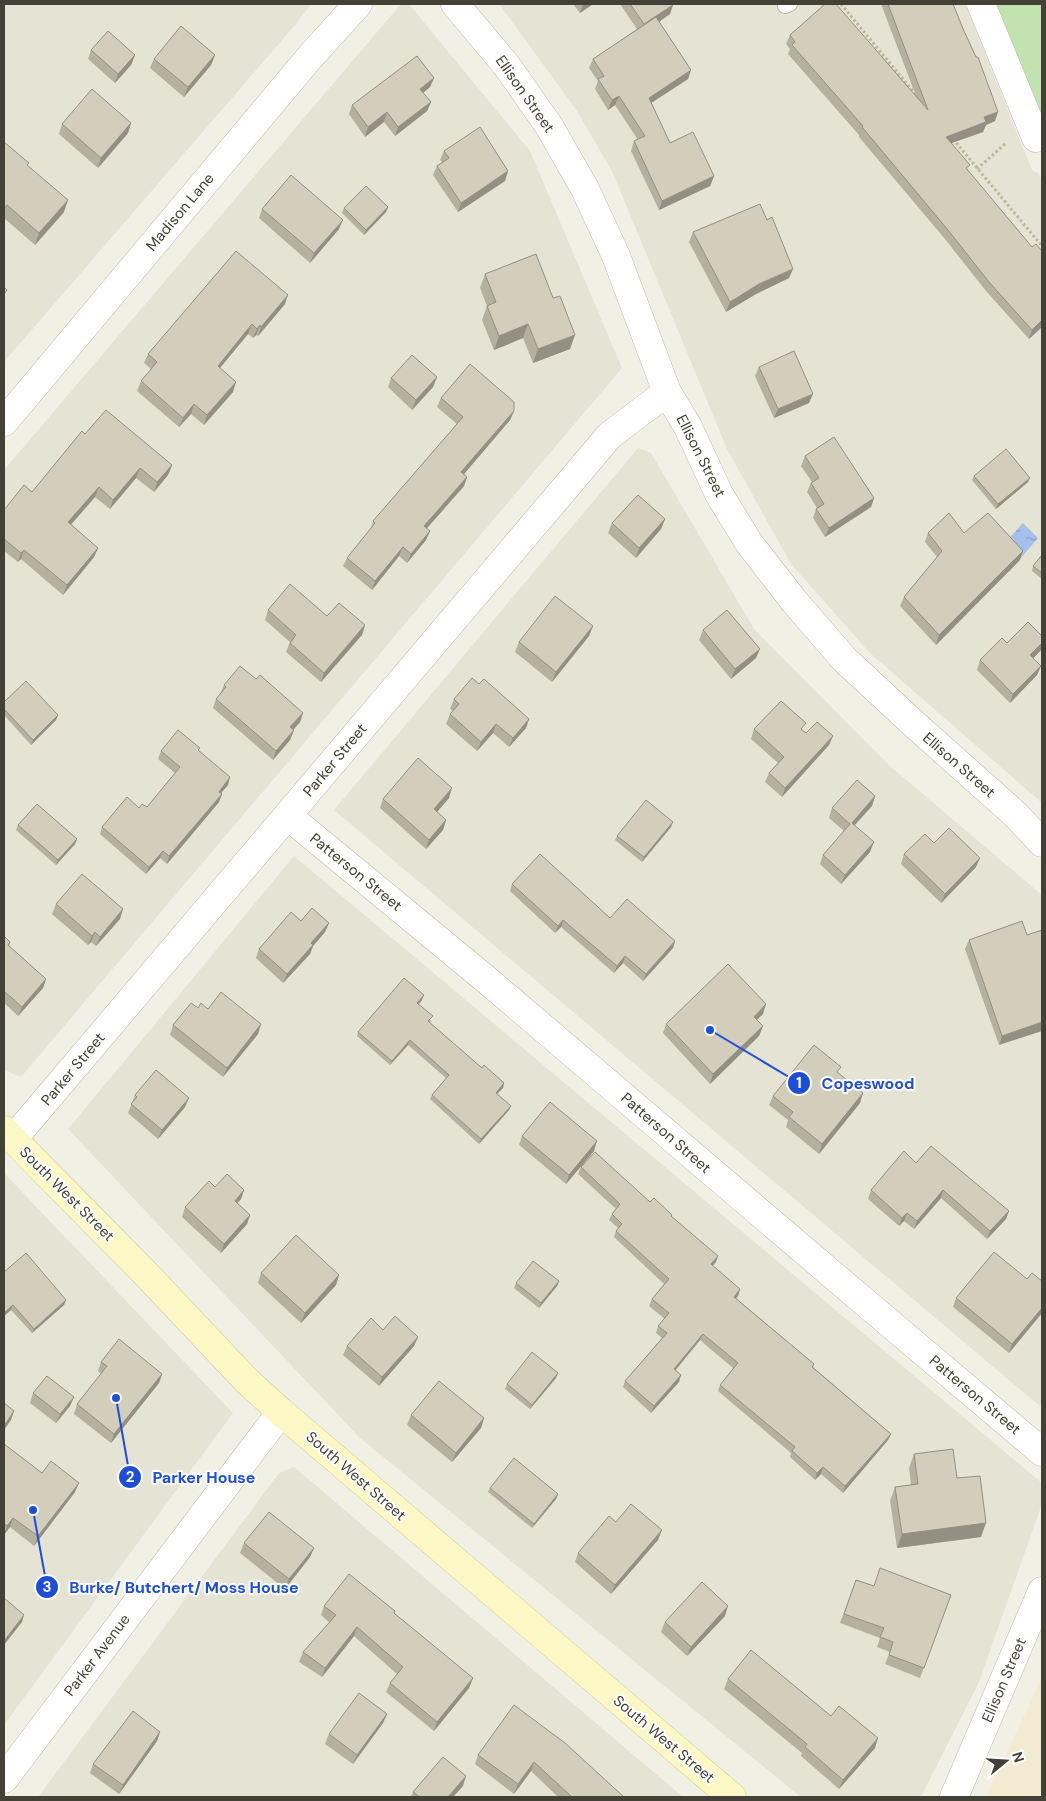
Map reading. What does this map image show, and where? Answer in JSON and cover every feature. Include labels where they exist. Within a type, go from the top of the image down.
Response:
[{"type":"main road","name":"South West Street","points":[[8,1134],[145,1273],[247,1381],[732,1797]]},
{"type":"street","name":"Madison Lane","points":[[4,422],[310,57],[358,4]]},
{"type":"street","name":"Ellison Street","points":[[454,4],[507,66],[549,126],[585,189],[616,256],[667,392],[688,426],[719,494],[749,543],[794,601],[844,659],[1016,815],[1042,843]]},
{"type":"street","points":[[981,4],[1032,130]]},
{"type":"street","name":"Parker Street","points":[[8,1134],[288,816],[610,435],[667,392]]},
{"type":"street","name":"Patterson Street","points":[[288,816],[488,981],[1042,1452]]},
{"type":"street","name":"Parker Avenue","points":[[4,1779],[281,1412]]},
{"type":"street","name":"Ellison Street","points":[[954,1797],[1042,1591]]},
{"type":"path","points":[[842,4],[921,100]]},
{"type":"path","points":[[977,169],[1032,130]]},
{"type":"path","points":[[952,138],[1042,246]]},
{"type":"shaded area","points":[[4,4],[311,4],[296,24],[4,362]]},
{"type":"shaded area","points":[[401,4],[409,4],[530,151],[622,368],[21,1077],[4,1070],[4,470]]},
{"type":"shaded area","points":[[499,4],[965,4],[1032,170],[1039,174],[1042,182],[1042,803],[870,653],[791,564],[727,449],[612,171],[577,111]]},
{"type":"shaded area","points":[[638,448],[651,453],[754,629],[891,767],[1042,895],[1042,1408],[334,810]]},
{"type":"shaded area","points":[[294,856],[1042,1483],[1042,1504],[979,1682],[921,1797],[801,1797],[360,1438],[68,1129]]},
{"type":"shaded area","points":[[4,1173],[233,1413],[4,1725]]},
{"type":"shaded area","points":[[294,1467],[683,1797],[38,1797],[279,1473]]},
{"type":"shaded area","points":[[1042,1677],[1042,1797],[986,1797]]},
{"type":"green space","points":[[993,4],[1042,4],[1042,125]]},
{"type":"water","points":[[1023,523],[1038,538],[1009,572],[994,555]]},
{"type":"building","points":[[630,4],[673,4],[673,5],[644,24]]},
{"type":"building","points":[[825,4],[836,4],[928,110],[888,4],[953,4],[976,57],[978,57],[998,112],[984,117],[986,122],[946,137],[970,165],[966,168],[1032,247],[1036,244],[1042,251],[1042,320],[1032,330],[989,282],[863,126],[792,45],[795,42],[790,35]]},
{"type":"building","points":[[656,17],[691,70],[649,98],[670,143],[693,132],[714,176],[662,201],[634,141],[645,136],[619,96],[612,100],[598,79],[604,76],[593,59]]},
{"type":"building","points":[[181,26],[215,55],[188,87],[154,59]]},
{"type":"building","points":[[108,31],[135,55],[118,74],[91,50]]},
{"type":"building","points":[[417,56],[434,78],[420,89],[431,102],[398,127],[387,112],[368,127],[352,105]]},
{"type":"building","points":[[92,89],[131,123],[101,158],[62,124]]},
{"type":"building","points":[[480,127],[508,171],[461,203],[437,166],[449,158],[444,151]]},
{"type":"building","points":[[4,142],[29,163],[27,165],[68,200],[39,233],[7,205],[4,209]]},
{"type":"building","points":[[291,175],[343,220],[314,253],[262,209]]},
{"type":"building","points":[[366,186],[388,207],[366,230],[344,208]]},
{"type":"building","points":[[760,204],[767,220],[772,217],[793,269],[759,284],[730,302],[693,232]]},
{"type":"building","points":[[236,251],[288,295],[261,327],[260,325],[257,329],[252,324],[218,366],[236,382],[207,415],[194,404],[183,418],[141,381],[157,362],[148,354]]},
{"type":"building","points":[[536,254],[553,298],[560,296],[575,335],[538,349],[528,324],[499,336],[487,306],[496,302],[485,274]]},
{"type":"building","points":[[794,351],[813,394],[778,409],[759,367]]},
{"type":"building","points":[[412,355],[437,377],[416,400],[391,378]]},
{"type":"building","points":[[470,364],[514,402],[514,411],[461,472],[467,477],[424,526],[430,531],[411,554],[403,547],[375,581],[347,558],[375,523],[373,521],[463,417],[441,398]]},
{"type":"building","points":[[106,410],[172,465],[157,482],[140,468],[113,500],[99,487],[68,522],[98,548],[67,585],[24,550],[21,553],[4,539],[4,510],[24,485],[32,492],[82,431],[85,434]]},
{"type":"building","points":[[834,437],[874,498],[829,528],[816,509],[824,504],[811,483],[819,478],[805,456]]},
{"type":"building","points":[[1006,449],[1030,478],[998,504],[974,476]]},
{"type":"building","points":[[638,495],[665,519],[639,548],[612,523]]},
{"type":"building","points":[[949,513],[964,533],[988,513],[1023,551],[939,635],[904,597],[942,551],[928,533]]},
{"type":"building","points":[[1042,555],[1042,573],[1033,566]]},
{"type":"building","points":[[290,584],[327,616],[339,603],[365,625],[324,673],[290,643],[296,635],[268,610]]},
{"type":"building","points":[[555,596],[593,626],[556,672],[519,642]]},
{"type":"building","points":[[727,610],[760,649],[735,669],[703,630]]},
{"type":"building","points":[[1028,622],[1042,636],[1042,643],[1030,655],[1041,666],[1013,694],[980,660],[1002,638],[1007,643]]},
{"type":"building","points":[[240,666],[256,679],[260,675],[303,713],[290,727],[294,730],[276,751],[216,699],[226,687],[224,685]]},
{"type":"building","points":[[472,678],[479,684],[484,679],[529,719],[513,738],[496,724],[481,742],[450,714],[459,704],[454,699]]},
{"type":"building","points":[[26,681],[58,715],[33,740],[4,709],[4,702]]},
{"type":"building","points":[[781,701],[806,723],[801,729],[806,733],[817,722],[833,736],[785,788],[769,773],[784,757],[754,729]]},
{"type":"building","points":[[178,730],[230,777],[219,792],[222,794],[169,856],[163,851],[149,867],[102,827],[127,797],[139,808],[142,804],[147,807],[180,767],[161,751]]},
{"type":"building","points":[[418,758],[452,788],[434,809],[446,820],[429,840],[383,799]]},
{"type":"building","points":[[857,780],[875,796],[852,823],[874,842],[845,875],[823,855],[850,824],[832,808]]},
{"type":"building","points":[[646,800],[673,822],[644,857],[617,836]]},
{"type":"building","points":[[37,804],[77,839],[58,860],[18,825]]},
{"type":"building","points":[[949,828],[980,858],[945,894],[904,854],[925,834],[934,843]]},
{"type":"building","points":[[540,854],[610,918],[627,899],[675,941],[646,974],[625,956],[617,966],[563,920],[558,926],[512,884]]},
{"type":"building","points":[[82,874],[123,909],[100,937],[95,932],[92,936],[56,904]]},
{"type":"building","points":[[312,908],[329,923],[311,943],[313,945],[287,974],[259,949],[291,912],[301,921]]},
{"type":"building","points":[[1022,921],[1027,935],[1042,930],[1042,1022],[1002,1036],[969,940]]},
{"type":"building","points":[[4,936],[10,942],[8,945],[46,979],[22,1007],[4,991]]},
{"type":"building","points":[[728,964],[766,1004],[754,1017],[763,1026],[713,1074],[666,1024]]},
{"type":"building","points":[[404,978],[424,995],[417,1003],[433,1016],[428,1021],[482,1068],[484,1065],[504,1083],[496,1093],[511,1106],[481,1139],[432,1095],[449,1075],[410,1040],[392,1061],[358,1032]]},
{"type":"building","points":[[221,992],[261,1024],[227,1068],[173,1025],[191,1003],[198,1008],[201,1003],[208,1009]]},
{"type":"building","points":[[814,1045],[841,1067],[837,1072],[863,1093],[822,1144],[789,1117],[793,1112],[773,1096]]},
{"type":"building","points":[[156,1070],[189,1098],[162,1130],[131,1104],[137,1097],[135,1095]]},
{"type":"building","points":[[550,1102],[597,1141],[569,1175],[522,1136]]},
{"type":"building","points":[[931,1146],[1009,1211],[990,1231],[943,1190],[917,1221],[907,1213],[902,1218],[871,1190],[904,1151],[916,1163]]},
{"type":"building","points":[[595,1152],[650,1202],[654,1198],[671,1216],[718,1256],[711,1264],[740,1289],[734,1297],[814,1364],[812,1367],[891,1434],[845,1486],[823,1467],[817,1473],[792,1451],[795,1447],[720,1385],[738,1363],[703,1334],[674,1369],[681,1375],[654,1406],[625,1381],[667,1333],[658,1326],[669,1313],[652,1299],[669,1279],[616,1231],[622,1224],[612,1214],[620,1204],[581,1167]]},
{"type":"building","points":[[227,1174],[244,1190],[235,1201],[250,1215],[224,1244],[185,1207],[209,1181],[215,1187]]},
{"type":"building","points":[[296,1235],[339,1275],[305,1313],[261,1273]]},
{"type":"building","points":[[994,1252],[1027,1279],[1032,1273],[1042,1281],[1042,1308],[1012,1344],[956,1298]]},
{"type":"building","points":[[26,1253],[66,1300],[34,1329],[13,1305],[4,1313],[4,1272]]},
{"type":"building","points":[[533,1261],[559,1281],[541,1303],[516,1283]]},
{"type":"building","points":[[395,1316],[418,1337],[382,1377],[347,1346],[371,1318],[383,1330]]},
{"type":"building","points":[[119,1339],[162,1374],[114,1434],[77,1404],[107,1366],[101,1362]]},
{"type":"building","points":[[532,1352],[558,1373],[532,1405],[507,1384]]},
{"type":"building","points":[[47,1376],[74,1397],[60,1414],[33,1393]]},
{"type":"building","points":[[439,1381],[484,1418],[456,1453],[411,1415]]},
{"type":"building","points":[[4,1403],[14,1411],[4,1426]]},
{"type":"building","points":[[4,1444],[42,1473],[51,1461],[79,1483],[38,1536],[13,1518],[7,1526],[4,1523]]},
{"type":"building","points":[[953,1449],[957,1478],[980,1476],[986,1523],[902,1534],[895,1487],[918,1484],[914,1454]]},
{"type":"building","points":[[514,1458],[558,1494],[534,1524],[490,1488]]},
{"type":"building","points":[[631,1504],[662,1530],[615,1585],[578,1553],[609,1516],[616,1522]]},
{"type":"building","points":[[269,1512],[314,1548],[289,1579],[244,1543]]},
{"type":"building","points":[[880,1568],[951,1595],[924,1668],[889,1655],[893,1642],[880,1637],[884,1628],[844,1614],[856,1580],[874,1586]]},
{"type":"building","points":[[349,1574],[473,1678],[437,1722],[390,1683],[403,1667],[357,1627],[325,1668],[303,1652],[336,1615],[324,1606]]},
{"type":"building","points":[[702,1582],[728,1606],[691,1647],[665,1622]]},
{"type":"building","points":[[4,1598],[24,1615],[4,1641]]},
{"type":"building","points":[[751,1650],[831,1716],[839,1706],[878,1738],[843,1780],[805,1747],[807,1744],[728,1679]]},
{"type":"building","points":[[359,1693],[387,1714],[357,1755],[329,1734]]},
{"type":"building","points":[[514,1705],[565,1743],[624,1797],[572,1797],[534,1762],[518,1784],[478,1755]]},
{"type":"building","points":[[133,1711],[160,1732],[123,1785],[93,1764]]},
{"type":"building","points":[[443,1757],[466,1776],[448,1797],[420,1797],[413,1792]]},
{"type":"place","name":"Copeswood","points":[[710,1030]]},
{"type":"place","name":"Parker House","points":[[116,1398]]},
{"type":"place","name":"Burke/ Butchert/ Moss House","points":[[33,1510]]}]
